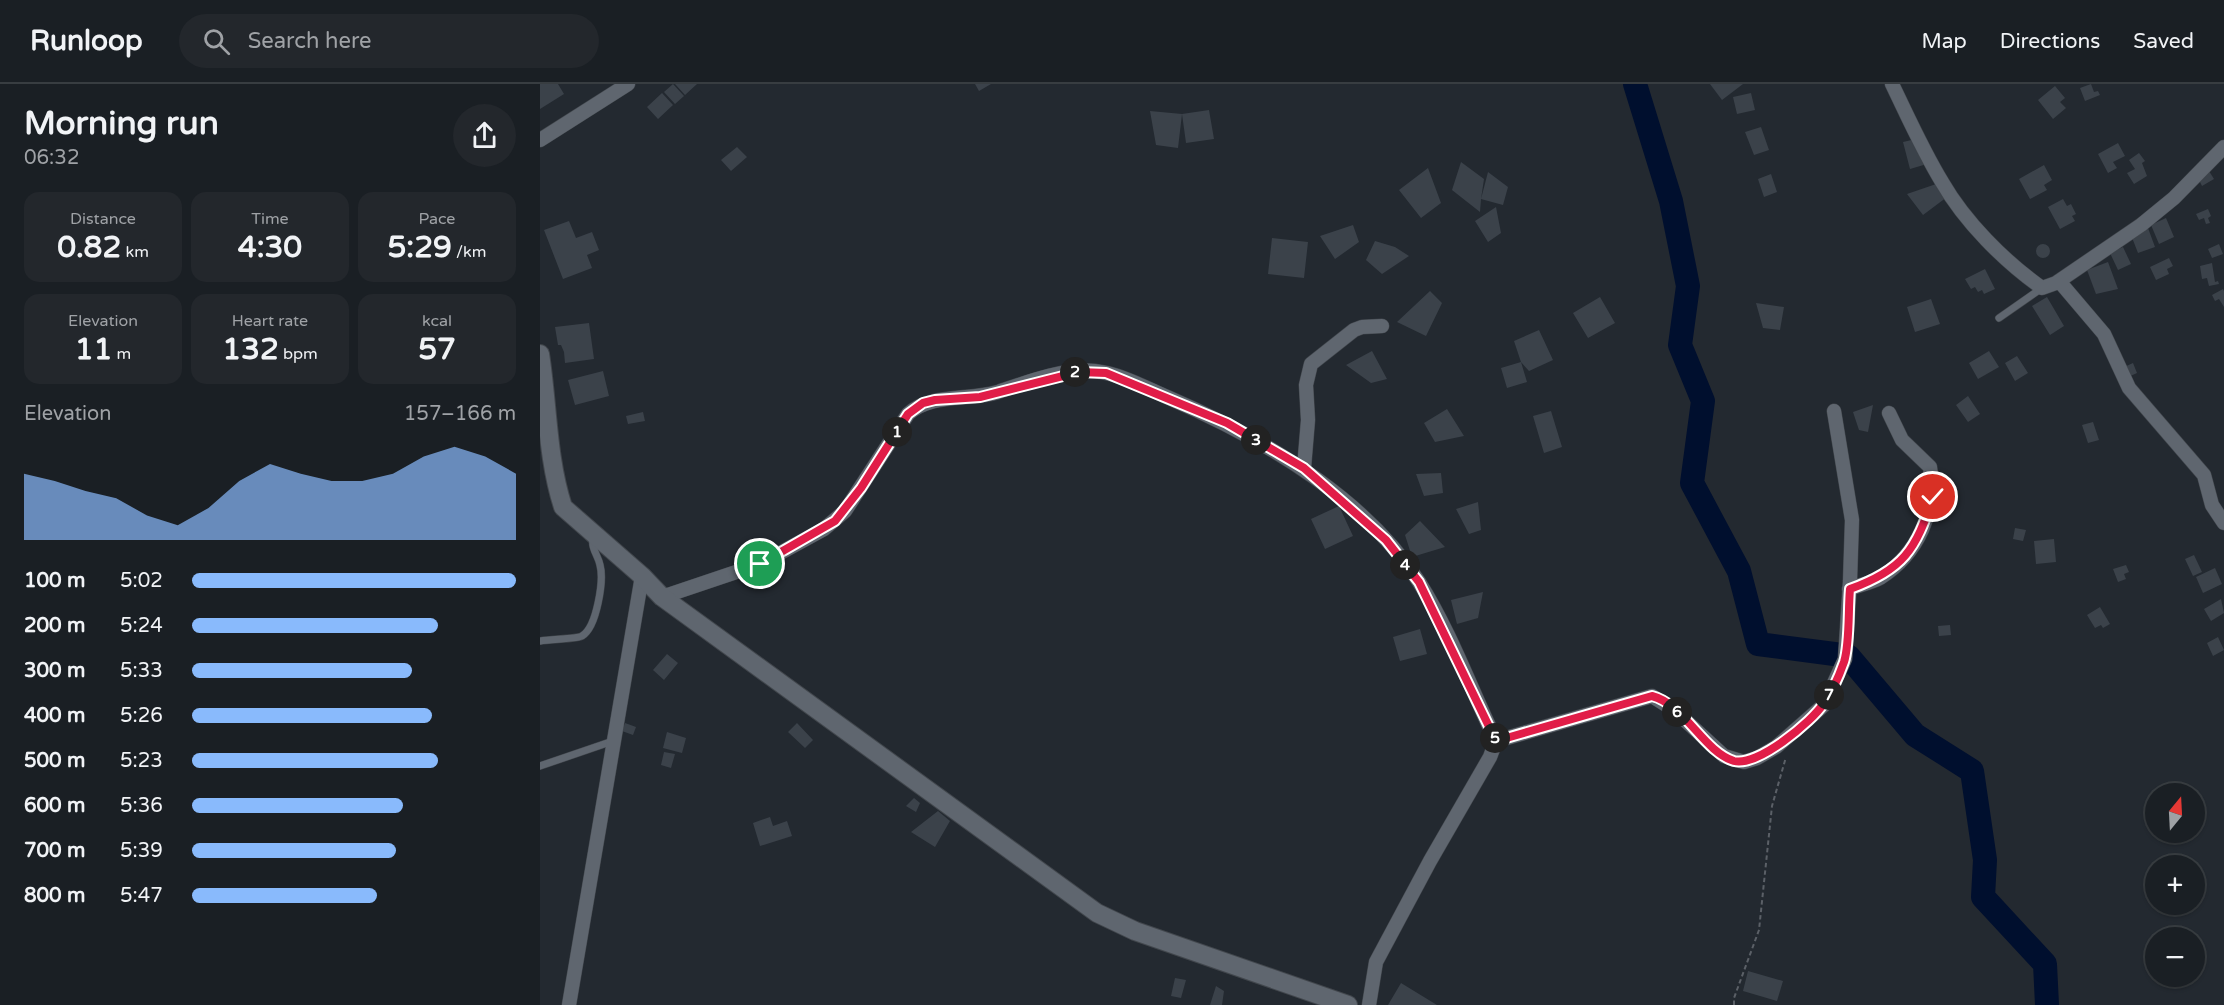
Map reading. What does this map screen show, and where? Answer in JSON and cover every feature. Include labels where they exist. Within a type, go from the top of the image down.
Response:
[{"type":"street","points":[[540,140],[628,84]]},
{"type":"street","points":[[1892,84],[1942,182],[1962,212],[2024,275],[2042,288],[2059,281],[2149,218],[2174,198],[2224,147]]},
{"type":"street","points":[[2059,281],[2104,334],[2129,388],[2204,475],[2212,505],[2224,523]]},
{"type":"street","points":[[1304,468],[1308,420],[1306,385],[1311,364],[1354,330],[1362,327],[1382,326]]},
{"type":"street","points":[[540,354],[558,490],[563,507],[642,576],[662,597],[1097,913],[1156,939],[1348,1005]]},
{"type":"street","points":[[662,597],[760,564],[824,529],[845,511],[908,414],[923,403],[980,397],[1079,372],[1106,373],[1227,423],[1304,468],[1386,540],[1419,582],[1496,741],[1490,758],[1430,861],[1376,962],[1369,1005]]},
{"type":"street","points":[[1496,741],[1652,696],[1664,701],[1724,756],[1734,760],[1756,759],[1776,747],[1824,705],[1845,659],[1850,589],[1852,520],[1834,411]]},
{"type":"street","points":[[1850,589],[1879,579],[1916,545],[1933,497],[1930,467],[1902,440],[1889,413]]},
{"type":"street","points":[[569,1005],[642,576]]},
{"type":"lane","points":[[1999,318],[2042,288]]},
{"type":"lane","points":[[540,640],[578,638],[589,629],[595,615],[601,575],[600,564],[592,543],[595,535]]},
{"type":"lane","points":[[540,766],[613,741]]},
{"type":"path","points":[[1734,1005],[1734,998],[1759,930],[1772,806],[1794,731]]},
{"type":"building","points":[[540,84],[558,84],[564,94],[540,109]]},
{"type":"building","points":[[673,84],[684,96],[675,104],[664,92]]},
{"type":"building","points":[[675,84],[697,84],[685,95]]},
{"type":"building","points":[[975,84],[991,84],[979,91]]},
{"type":"building","points":[[1710,84],[1743,84],[1722,100]]},
{"type":"building","points":[[2091,84],[2094,92],[2098,91],[2100,95],[2085,101],[2080,88]]},
{"type":"building","points":[[2055,86],[2065,98],[2060,102],[2066,108],[2053,119],[2038,100]]},
{"type":"building","points":[[662,93],[673,105],[658,119],[647,107]]},
{"type":"building","points":[[1751,93],[1755,110],[1737,114],[1733,97]]},
{"type":"building","points":[[1209,110],[1214,139],[1186,143],[1182,114]]},
{"type":"building","points":[[1150,111],[1182,114],[1178,148],[1156,145]]},
{"type":"building","points":[[1761,127],[1769,150],[1754,155],[1745,132]]},
{"type":"building","points":[[1920,138],[1927,164],[1910,169],[1903,142]]},
{"type":"building","points":[[2118,143],[2125,156],[2113,162],[2117,168],[2108,173],[2098,154]]},
{"type":"building","points":[[737,147],[747,157],[731,171],[721,160]]},
{"type":"building","points":[[2139,153],[2145,161],[2142,163],[2147,176],[2134,184],[2127,173],[2135,169],[2129,160]]},
{"type":"building","points":[[1461,162],[1484,179],[1480,212],[1452,190]]},
{"type":"building","points":[[2044,165],[2052,180],[2044,185],[2047,190],[2030,199],[2019,179]]},
{"type":"building","points":[[1428,168],[1441,203],[1421,218],[1399,190]]},
{"type":"building","points":[[2209,171],[2214,179],[2202,186],[2198,178]]},
{"type":"building","points":[[1488,172],[1508,187],[1503,205],[1481,199]]},
{"type":"building","points":[[1771,174],[1777,192],[1764,197],[1758,179]]},
{"type":"building","points":[[1942,182],[1947,197],[1923,215],[1907,194]]},
{"type":"building","points":[[2063,199],[2067,206],[2071,204],[2076,214],[2072,216],[2075,221],[2060,229],[2048,207]]},
{"type":"building","points":[[1496,207],[1501,233],[1488,242],[1475,221]]},
{"type":"building","points":[[2208,209],[2211,216],[2208,218],[2210,223],[2206,224],[2204,218],[2199,220],[2196,214]]},
{"type":"building","points":[[2166,218],[2174,237],[2159,244],[2151,225]]},
{"type":"building","points":[[569,221],[576,238],[592,232],[599,250],[587,255],[592,268],[563,279],[544,230]]},
{"type":"building","points":[[1353,225],[1359,242],[1335,259],[1320,236]]},
{"type":"building","points":[[2148,228],[2155,247],[2138,253],[2131,235]]},
{"type":"building","points":[[1272,238],[1308,242],[1304,278],[1268,274]]},
{"type":"building","points":[[1375,241],[1395,247],[1409,256],[1382,274],[1366,260]]},
{"type":"building","points":[[2040,244],[2046,244],[2050,251],[2046,258],[2040,258],[2036,254],[2036,248]]},
{"type":"building","points":[[2219,244],[2223,254],[2212,258],[2208,249]]},
{"type":"building","points":[[2123,247],[2131,264],[2118,270],[2110,253]]},
{"type":"building","points":[[2169,258],[2173,266],[2167,269],[2169,274],[2156,280],[2150,267]]},
{"type":"building","points":[[2108,262],[2118,289],[2096,294],[2087,270]]},
{"type":"building","points":[[2212,263],[2215,282],[2218,281],[2219,284],[2209,286],[2207,278],[2202,279],[2200,266]]},
{"type":"building","points":[[1985,269],[1995,289],[1984,294],[1982,290],[1978,292],[1975,287],[1971,289],[1965,279]]},
{"type":"building","points":[[2223,289],[2224,307],[2219,299],[2215,301],[2212,295]]},
{"type":"building","points":[[1430,291],[1442,303],[1426,336],[1397,322]]},
{"type":"building","points":[[1600,297],[1615,323],[1588,338],[1573,313]]},
{"type":"building","points":[[2047,297],[2064,326],[2050,335],[2032,306]]},
{"type":"building","points":[[1931,299],[1940,324],[1915,332],[1907,307]]},
{"type":"building","points":[[1756,303],[1784,307],[1780,330],[1763,328]]},
{"type":"building","points":[[589,323],[594,359],[565,363],[564,352],[561,345],[558,345],[555,327]]},
{"type":"building","points":[[1539,330],[1553,360],[1529,371],[1521,362],[1514,341]]},
{"type":"building","points":[[1372,351],[1387,379],[1371,383],[1346,365]]},
{"type":"building","points":[[1989,351],[1999,367],[1978,379],[1969,363]]},
{"type":"building","points":[[2017,356],[2028,373],[2015,381],[2005,363]]},
{"type":"building","points":[[1521,362],[1527,382],[1507,388],[1501,368]]},
{"type":"building","points":[[2133,363],[2137,373],[2126,378],[2122,368]]},
{"type":"building","points":[[603,371],[609,396],[575,405],[568,380]]},
{"type":"building","points":[[1968,396],[1980,414],[1968,422],[1956,405]]},
{"type":"building","points":[[1873,405],[1868,432],[1859,430],[1853,412]]},
{"type":"building","points":[[1447,409],[1464,436],[1435,442],[1424,423]]},
{"type":"building","points":[[1551,411],[1562,447],[1544,453],[1533,416]]},
{"type":"building","points":[[643,412],[645,421],[628,424],[626,416]]},
{"type":"building","points":[[2093,422],[2099,440],[2088,443],[2082,425]]},
{"type":"building","points":[[1441,473],[1443,493],[1424,496],[1416,474]]},
{"type":"building","points":[[1478,502],[1481,530],[1469,534],[1456,509]]},
{"type":"building","points":[[1339,506],[1353,536],[1325,549],[1311,519]]},
{"type":"building","points":[[1420,521],[1445,547],[1412,557],[1405,535]]},
{"type":"building","points":[[2015,528],[2026,530],[2023,541],[2013,539]]},
{"type":"building","points":[[2054,539],[2056,562],[2036,564],[2034,541]]},
{"type":"building","points":[[2194,555],[2202,572],[2193,576],[2185,559]]},
{"type":"building","points":[[2126,565],[2129,572],[2124,574],[2126,579],[2118,582],[2113,569]]},
{"type":"building","points":[[2215,568],[2222,584],[2203,593],[2196,577]]},
{"type":"building","points":[[1483,592],[1478,618],[1457,624],[1451,600]]},
{"type":"building","points":[[2221,599],[2224,613],[2211,621],[2204,609]]},
{"type":"building","points":[[2100,607],[2110,624],[2103,628],[2101,625],[2095,628],[2087,615]]},
{"type":"building","points":[[1950,625],[1951,635],[1939,636],[1938,626]]},
{"type":"building","points":[[1420,629],[1427,654],[1400,661],[1393,637]]},
{"type":"building","points":[[2218,637],[2224,650],[2213,656],[2207,643]]},
{"type":"building","points":[[667,654],[678,663],[664,680],[653,670]]},
{"type":"building","points":[[625,723],[636,727],[633,735],[622,731]]},
{"type":"building","points":[[797,723],[813,740],[805,748],[788,732]]},
{"type":"building","points":[[667,732],[686,738],[682,753],[663,748]]},
{"type":"building","points":[[664,752],[675,754],[671,768],[661,765]]},
{"type":"building","points":[[914,798],[920,803],[916,812],[906,806]]},
{"type":"building","points":[[938,811],[950,821],[935,847],[911,832]]},
{"type":"building","points":[[770,817],[773,826],[787,821],[792,836],[760,846],[753,823]]},
{"type":"building","points":[[1748,971],[1783,981],[1777,1001],[1743,991]]},
{"type":"building","points":[[1175,978],[1186,980],[1181,998],[1171,996]]},
{"type":"building","points":[[1401,983],[1437,1005],[1388,1005]]},
{"type":"building","points":[[1216,986],[1224,991],[1222,1005],[1210,1005]]},
{"type":"waterway","points":[[1635,84],[1671,201],[1688,286],[1680,345],[1703,401],[1692,483],[1739,571],[1758,644],[1842,655]]},
{"type":"waterway","points":[[1849,657],[1915,735],[1972,771],[1985,860],[1983,897],[2045,964],[2047,1005]]},
{"type":"route","points":[[760,564],[835,521],[861,488],[908,414],[923,403],[980,397],[1079,372],[1106,373],[1122,377],[1227,423],[1304,468],[1386,540],[1419,582],[1496,741],[1545,729],[1652,696],[1659,697],[1724,756],[1744,762],[1756,759],[1776,747],[1824,705],[1845,659],[1850,589],[1879,579],[1916,545],[1933,497]]}]
